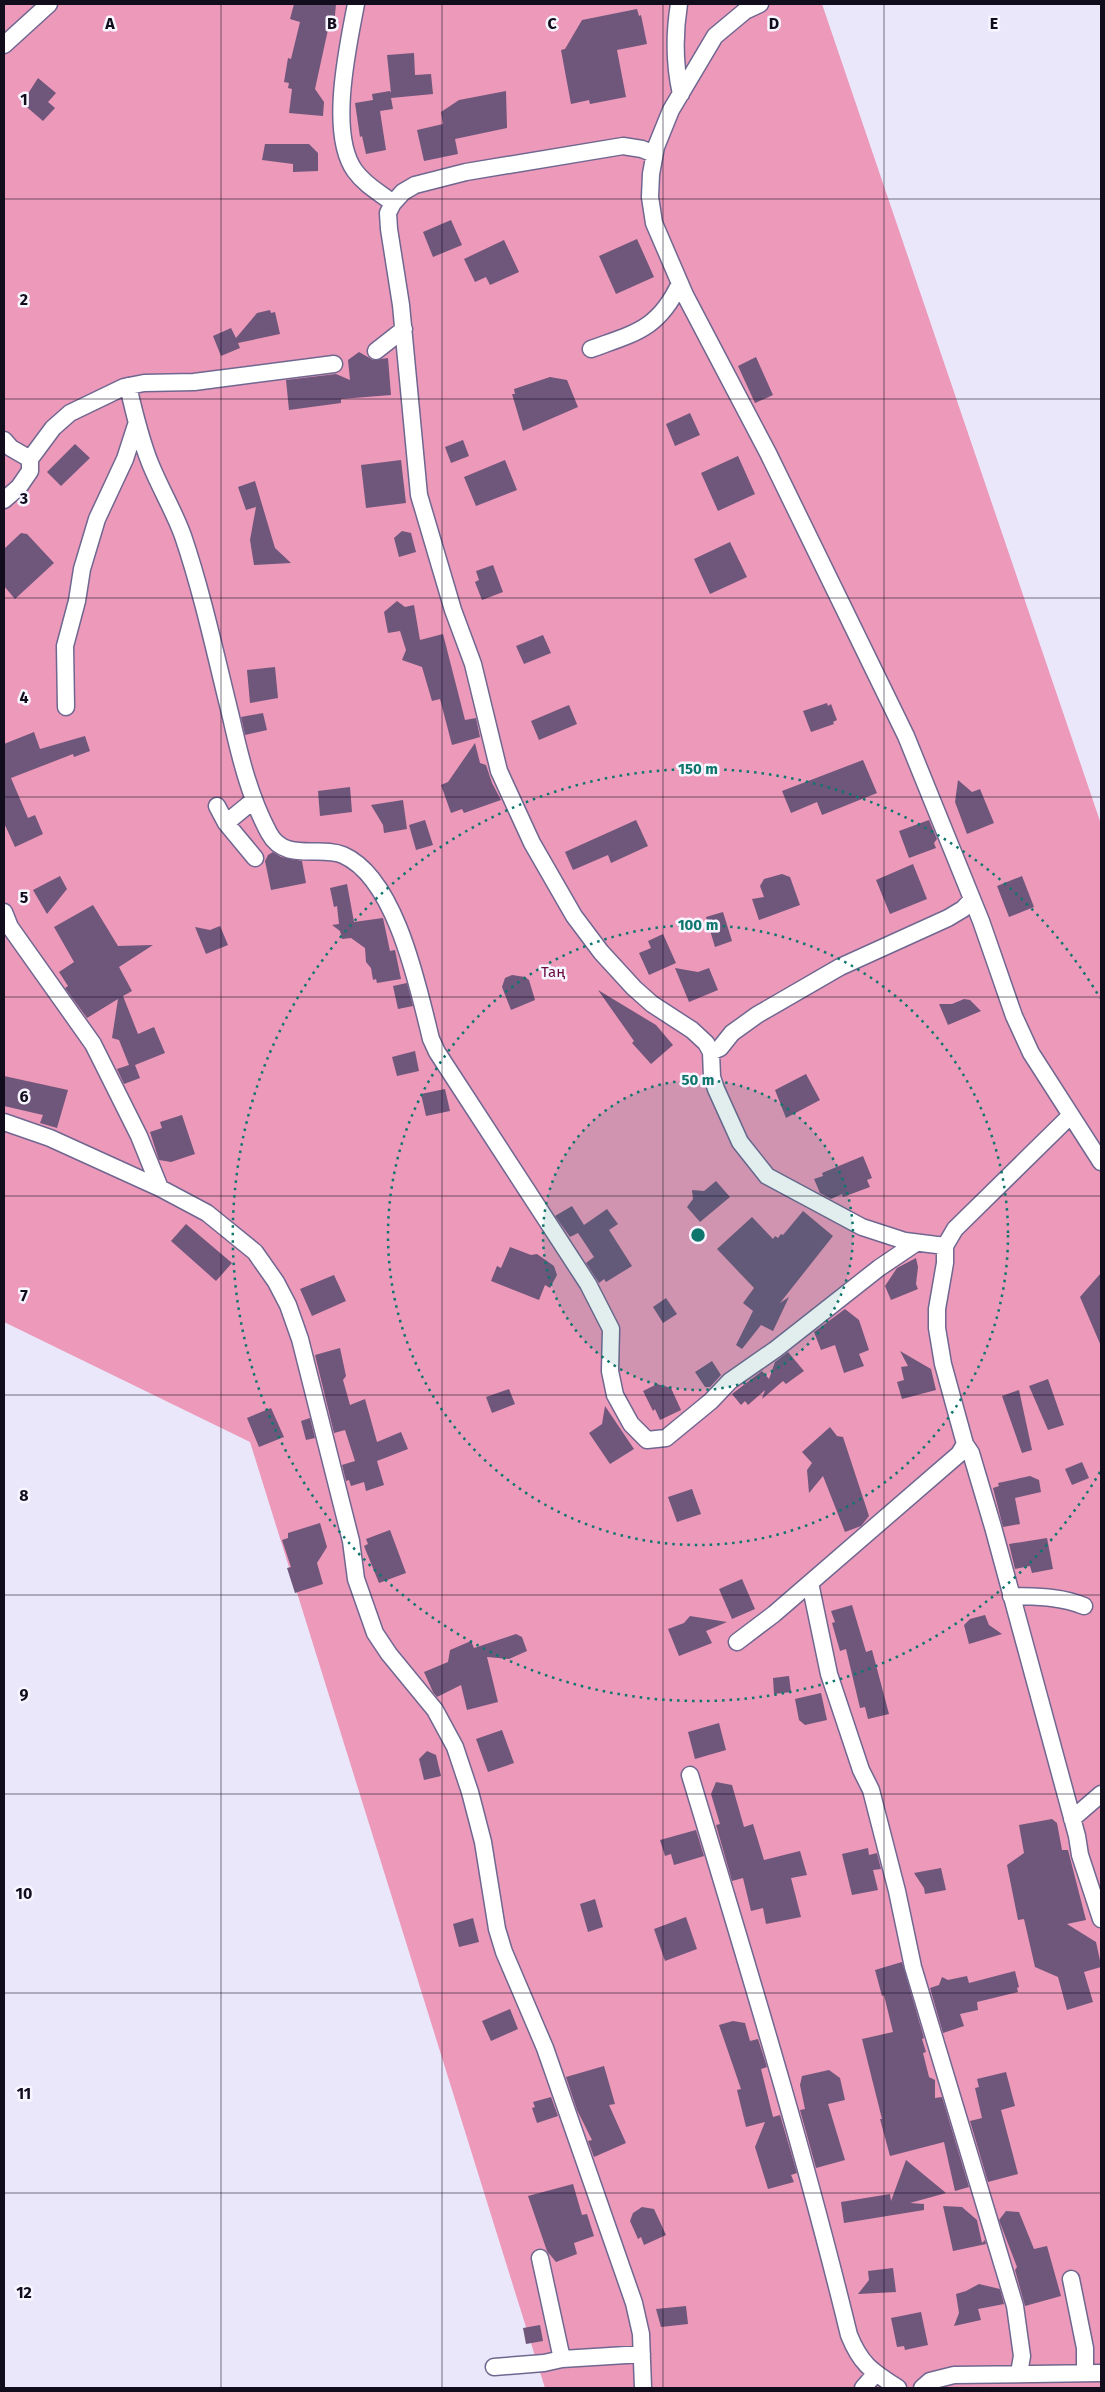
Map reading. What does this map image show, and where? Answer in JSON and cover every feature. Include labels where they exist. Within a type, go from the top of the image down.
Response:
[{"type":"street","points":[[4,45],[49,4]]},
{"type":"street","points":[[356,4],[344,73],[341,112],[343,135],[353,169],[365,182],[393,203]]},
{"type":"street","points":[[679,4],[674,34],[676,70],[681,94]]},
{"type":"street","points":[[760,4],[745,11],[715,36],[671,110],[654,154],[650,197],[654,223],[680,284],[768,453],[906,736],[972,899],[1014,1016],[1031,1053],[1070,1116],[1080,1126],[1101,1162]]},
{"type":"street","points":[[654,154],[642,148],[623,146],[466,172],[415,185],[403,192],[393,203],[388,214],[389,230],[404,328],[420,495],[453,610],[473,664],[499,770],[514,806],[554,883],[574,916],[601,952],[634,988],[652,1004],[692,1030],[706,1044],[711,1052],[712,1077],[716,1089],[740,1142],[767,1176],[862,1228],[916,1243],[945,1246]]},
{"type":"street","points":[[591,349],[651,324],[671,302],[680,284]]},
{"type":"street","points":[[376,351],[404,328]]},
{"type":"street","points":[[4,500],[19,487],[30,471],[30,459],[53,428],[70,413],[128,386],[167,382],[194,382],[334,364]]},
{"type":"street","points":[[128,386],[150,464],[183,536],[238,749],[254,800],[270,835],[277,843],[295,851],[342,854],[361,866],[389,908],[404,938],[431,1039],[588,1284],[611,1329],[610,1371],[615,1396],[631,1424],[647,1440],[666,1438],[711,1401],[730,1381],[776,1349],[879,1268],[916,1243]]},
{"type":"street","points":[[66,707],[65,646],[77,601],[82,569],[97,519],[125,459],[137,422]]},
{"type":"street","points":[[4,440],[11,448],[30,459]]},
{"type":"street","points":[[226,823],[254,800]]},
{"type":"street","points":[[217,806],[226,823],[255,858]]},
{"type":"street","points":[[711,1052],[720,1048],[732,1033],[757,1015],[840,967],[948,918],[963,909],[972,899]]},
{"type":"street","points":[[4,912],[10,927],[93,1044],[138,1136],[160,1188]]},
{"type":"street","points":[[1070,1116],[955,1229],[945,1246],[945,1263],[937,1309],[937,1328],[943,1364],[993,1528],[1072,1819],[1080,1855],[1101,1919]]},
{"type":"street","points":[[4,1122],[50,1138],[160,1188],[208,1213],[241,1238],[255,1252],[276,1282],[288,1304],[300,1339],[344,1512],[351,1541],[356,1579],[375,1633],[389,1654],[435,1710],[455,1747],[470,1792],[483,1842],[499,1937],[519,1990],[545,2048],[614,2241],[634,2303],[642,2354],[643,2388]]},
{"type":"street","points":[[737,1642],[810,1583],[959,1454],[966,1444]]},
{"type":"street","points":[[810,1583],[829,1674],[861,1770],[871,1790],[898,1891],[915,1976],[1015,2306],[1022,2356],[1019,2373]]},
{"type":"street","points":[[1011,1596],[1049,1597],[1070,1600],[1084,1606]]},
{"type":"street","points":[[690,1775],[754,1982],[768,2038],[809,2175],[816,2210],[849,2334],[856,2354],[876,2374],[898,2388]]},
{"type":"street","points":[[1072,1819],[1101,1794]]},
{"type":"street","points":[[540,2258],[562,2359]]},
{"type":"street","points":[[922,2388],[930,2381],[941,2377],[1019,2373],[1093,2373],[1085,2348],[1071,2279]]},
{"type":"street","points":[[494,2367],[544,2363],[562,2359],[642,2354]]},
{"type":"street","points":[[862,2388],[876,2374]]},
{"type":"green space","name":"Таң","points":[[4,4],[822,4],[1101,824],[1101,2388],[545,2388],[250,1442],[4,1322]]},
{"type":"building","points":[[294,4],[336,4],[334,26],[329,25],[315,89],[324,102],[323,116],[289,113],[292,89],[288,88],[289,83],[284,82],[288,58],[291,59],[300,22],[290,19]]},
{"type":"building","points":[[637,9],[639,16],[641,15],[647,44],[617,50],[626,97],[590,104],[589,100],[571,104],[561,50],[565,49],[582,20]]},
{"type":"building","points":[[414,53],[415,75],[431,74],[433,94],[391,98],[393,109],[380,111],[386,150],[366,154],[362,136],[360,137],[355,103],[373,100],[372,94],[390,91],[391,93],[387,55]]},
{"type":"building","points":[[38,78],[56,93],[48,102],[55,108],[43,121],[22,103]]},
{"type":"building","points":[[506,91],[507,128],[455,139],[458,154],[424,161],[417,130],[443,124],[441,112],[459,100]]},
{"type":"building","points":[[265,144],[309,144],[318,153],[318,171],[293,172],[293,164],[262,160]]},
{"type":"building","points":[[451,220],[462,245],[433,257],[423,232]]},
{"type":"building","points":[[637,239],[654,277],[616,294],[599,256]]},
{"type":"building","points":[[504,240],[519,272],[490,285],[486,277],[475,282],[464,259]]},
{"type":"building","points":[[270,310],[271,313],[275,312],[280,334],[238,343],[240,348],[221,356],[213,336],[231,328],[236,338],[257,313]]},
{"type":"building","points":[[359,352],[373,360],[388,358],[391,395],[341,399],[341,403],[289,410],[286,380],[336,374],[350,380],[348,360]]},
{"type":"building","points":[[756,357],[773,395],[755,403],[738,366]]},
{"type":"building","points":[[550,377],[567,380],[578,407],[523,431],[512,394],[515,394],[514,389]]},
{"type":"building","points":[[690,413],[700,435],[675,446],[666,424]]},
{"type":"building","points":[[463,440],[469,456],[451,463],[445,447]]},
{"type":"building","points":[[75,444],[90,458],[61,486],[47,472]]},
{"type":"building","points":[[738,456],[755,494],[718,511],[701,473]]},
{"type":"building","points":[[401,460],[406,503],[366,508],[361,465]]},
{"type":"building","points":[[505,460],[517,490],[476,506],[464,477]]},
{"type":"building","points":[[255,481],[275,548],[291,563],[254,565],[250,540],[256,507],[246,510],[238,487]]},
{"type":"building","points":[[402,531],[411,533],[416,552],[399,557],[394,538]]},
{"type":"building","points":[[21,533],[27,534],[54,563],[15,599],[4,586],[4,549]]},
{"type":"building","points":[[730,542],[747,577],[710,594],[694,559]]},
{"type":"building","points":[[493,565],[503,592],[482,600],[475,582],[479,580],[476,571]]},
{"type":"building","points":[[397,601],[405,607],[414,605],[420,640],[443,634],[465,720],[476,718],[480,737],[452,745],[440,699],[432,701],[422,667],[402,660],[406,650],[400,631],[388,633],[384,612]]},
{"type":"building","points":[[543,635],[551,653],[524,664],[516,646]]},
{"type":"building","points":[[275,667],[278,698],[250,703],[247,670]]},
{"type":"building","points":[[827,703],[828,706],[831,704],[837,720],[833,722],[834,724],[811,732],[803,711]]},
{"type":"building","points":[[569,705],[577,724],[539,740],[531,721]]},
{"type":"building","points":[[263,713],[267,730],[245,735],[241,717]]},
{"type":"building","points":[[34,732],[40,749],[85,736],[90,751],[74,757],[73,754],[11,778],[28,818],[35,815],[43,834],[15,847],[4,823],[4,744]]},
{"type":"building","points":[[475,743],[480,763],[486,765],[492,783],[501,800],[464,813],[462,809],[451,813],[441,785],[448,782]]},
{"type":"building","points":[[863,760],[877,793],[822,815],[817,802],[791,813],[782,791]]},
{"type":"building","points":[[958,780],[972,792],[980,789],[994,823],[967,834],[955,802]]},
{"type":"building","points":[[350,787],[352,812],[320,816],[318,791]]},
{"type":"building","points":[[403,800],[407,829],[384,833],[383,825],[371,805]]},
{"type":"building","points":[[425,820],[433,845],[416,850],[409,825]]},
{"type":"building","points":[[636,820],[648,846],[611,863],[608,855],[573,870],[565,852]]},
{"type":"building","points":[[929,820],[937,839],[934,843],[936,848],[909,858],[899,831]]},
{"type":"building","points":[[273,852],[281,857],[302,861],[306,883],[271,890],[265,861],[268,855]]},
{"type":"building","points":[[913,864],[927,899],[890,914],[876,880]]},
{"type":"building","points":[[782,874],[790,877],[800,905],[759,920],[752,899],[764,897],[760,886],[764,879]]},
{"type":"building","points":[[60,876],[67,889],[47,914],[33,890]]},
{"type":"building","points":[[1022,876],[1034,907],[1009,917],[997,886]]},
{"type":"building","points":[[347,884],[354,922],[383,918],[390,951],[395,950],[401,979],[377,983],[376,979],[373,980],[371,968],[366,962],[365,948],[351,938],[342,939],[340,931],[332,925],[339,924],[337,906],[334,907],[330,888]]},
{"type":"building","points":[[93,905],[118,946],[153,945],[119,967],[132,991],[123,996],[138,1034],[154,1027],[165,1053],[135,1065],[140,1078],[124,1084],[117,1069],[129,1065],[119,1040],[112,1038],[118,999],[87,1018],[65,988],[68,986],[59,972],[74,962],[54,927]]},
{"type":"building","points":[[723,912],[732,941],[715,947],[706,917]]},
{"type":"building","points":[[220,926],[228,945],[206,954],[195,927],[210,930]]},
{"type":"building","points":[[663,934],[676,963],[649,975],[639,953],[651,948],[648,941]]},
{"type":"building","points":[[675,968],[698,972],[709,968],[718,990],[689,1002]]},
{"type":"building","points":[[512,975],[525,977],[529,980],[535,1000],[511,1010],[502,987],[505,978]]},
{"type":"building","points":[[407,983],[413,1006],[398,1009],[393,986]]},
{"type":"building","points":[[598,990],[656,1025],[673,1045],[651,1064],[632,1043],[634,1041]]},
{"type":"building","points":[[964,999],[970,1000],[981,1011],[948,1025],[939,1004],[952,1004]]},
{"type":"building","points":[[415,1051],[419,1071],[397,1076],[392,1057]]},
{"type":"building","points":[[806,1074],[820,1100],[786,1118],[775,1090]]},
{"type":"building","points":[[4,1076],[68,1090],[57,1128],[40,1123],[43,1115],[4,1106]]},
{"type":"building","points":[[445,1089],[450,1111],[426,1116],[421,1094]]},
{"type":"building","points":[[182,1115],[195,1154],[171,1162],[159,1160],[150,1132],[162,1128],[160,1122]]},
{"type":"building","points":[[863,1156],[872,1178],[867,1180],[870,1187],[843,1197],[842,1194],[831,1199],[820,1193],[814,1179],[823,1176],[822,1173]]},
{"type":"building","points":[[716,1181],[730,1197],[700,1222],[687,1207],[693,1199],[692,1190],[704,1191]]},
{"type":"building","points":[[572,1206],[584,1225],[607,1209],[618,1224],[609,1230],[632,1266],[606,1282],[604,1279],[599,1283],[586,1263],[594,1257],[578,1233],[570,1237],[555,1216]]},
{"type":"building","points":[[803,1211],[833,1236],[780,1303],[789,1297],[773,1331],[761,1325],[742,1349],[736,1345],[753,1311],[743,1303],[754,1288],[717,1249],[752,1217],[773,1239],[775,1236],[778,1238],[781,1234],[783,1235]]},
{"type":"building","points":[[186,1224],[232,1263],[216,1281],[171,1241]]},
{"type":"building","points":[[510,1247],[531,1255],[537,1254],[554,1266],[557,1275],[550,1288],[545,1285],[539,1300],[491,1281],[497,1266],[501,1268]]},
{"type":"building","points":[[916,1258],[918,1267],[916,1284],[918,1289],[891,1300],[885,1286],[897,1268]]},
{"type":"building","points":[[1101,1273],[1101,1346],[1080,1297]]},
{"type":"building","points":[[334,1275],[346,1301],[312,1316],[300,1289]]},
{"type":"building","points":[[666,1298],[677,1314],[663,1323],[653,1307]]},
{"type":"building","points":[[845,1309],[859,1320],[869,1350],[859,1354],[864,1366],[844,1373],[835,1345],[821,1350],[814,1332]]},
{"type":"building","points":[[340,1348],[346,1376],[343,1380],[350,1405],[365,1399],[377,1442],[401,1432],[408,1449],[377,1461],[384,1485],[366,1491],[364,1482],[351,1486],[349,1480],[346,1481],[342,1465],[355,1461],[345,1430],[334,1433],[315,1355]]},
{"type":"building","points":[[900,1351],[931,1369],[936,1390],[902,1399],[897,1382],[904,1380],[901,1367],[908,1366]]},
{"type":"building","points":[[788,1352],[804,1371],[786,1384],[783,1381],[762,1399],[765,1390],[748,1405],[745,1401],[741,1405],[732,1394],[762,1371],[769,1379],[775,1362]]},
{"type":"building","points":[[712,1361],[721,1375],[710,1387],[705,1387],[695,1372]]},
{"type":"building","points":[[1048,1379],[1064,1425],[1048,1430],[1029,1386]]},
{"type":"building","points":[[657,1384],[671,1388],[681,1410],[660,1420],[643,1391]]},
{"type":"building","points":[[509,1389],[515,1404],[492,1413],[486,1397]]},
{"type":"building","points":[[1019,1390],[1032,1450],[1022,1453],[1002,1396]]},
{"type":"building","points":[[605,1406],[634,1449],[610,1464],[589,1433],[602,1424]]},
{"type":"building","points":[[271,1408],[284,1437],[259,1447],[247,1418]]},
{"type":"building","points":[[310,1418],[315,1438],[306,1440],[301,1421]]},
{"type":"building","points":[[830,1427],[837,1436],[843,1437],[869,1516],[861,1526],[845,1532],[823,1476],[809,1493],[807,1470],[812,1463],[802,1452]]},
{"type":"building","points":[[1082,1462],[1089,1478],[1072,1485],[1065,1469]]},
{"type":"building","points":[[1030,1476],[1039,1480],[1041,1492],[1015,1498],[1020,1524],[1003,1527],[993,1488],[999,1486],[998,1483]]},
{"type":"building","points":[[692,1489],[701,1514],[677,1522],[668,1497]]},
{"type":"building","points":[[320,1523],[327,1547],[317,1563],[323,1584],[295,1593],[287,1568],[291,1567],[282,1540],[288,1538],[288,1533]]},
{"type":"building","points":[[390,1530],[406,1573],[379,1583],[364,1546],[368,1544],[366,1539]]},
{"type":"building","points":[[1047,1538],[1053,1569],[1032,1573],[1030,1566],[1015,1569],[1009,1544]]},
{"type":"building","points":[[742,1579],[755,1609],[732,1619],[719,1589]]},
{"type":"building","points":[[852,1605],[866,1652],[872,1650],[889,1714],[868,1719],[865,1707],[860,1708],[846,1649],[840,1651],[832,1623],[835,1622],[831,1611]]},
{"type":"building","points":[[985,1615],[989,1625],[1002,1634],[969,1644],[964,1625],[970,1619]]},
{"type":"building","points":[[690,1616],[727,1622],[706,1631],[712,1643],[679,1656],[668,1629],[684,1623]]},
{"type":"building","points":[[516,1634],[522,1637],[527,1651],[509,1659],[487,1657],[498,1702],[467,1710],[461,1685],[437,1697],[433,1692],[424,1672],[448,1662],[450,1650],[471,1641],[474,1648]]},
{"type":"building","points":[[789,1676],[791,1692],[774,1694],[773,1678]]},
{"type":"building","points":[[821,1693],[827,1720],[805,1725],[799,1720],[795,1699]]},
{"type":"building","points":[[719,1723],[726,1750],[695,1759],[688,1732]]},
{"type":"building","points":[[502,1730],[514,1763],[488,1772],[476,1739]]},
{"type":"building","points":[[427,1751],[436,1755],[441,1776],[424,1780],[419,1759]]},
{"type":"building","points":[[716,1782],[732,1785],[744,1827],[753,1824],[764,1860],[800,1851],[807,1875],[791,1878],[801,1917],[766,1924],[763,1908],[751,1911],[743,1878],[732,1881],[716,1825],[720,1824],[711,1794]]},
{"type":"building","points":[[1052,1819],[1057,1823],[1062,1850],[1068,1850],[1086,1920],[1067,1924],[1096,1942],[1101,1965],[1101,1967],[1084,1972],[1093,2002],[1067,2010],[1058,1977],[1035,1967],[1024,1919],[1018,1920],[1007,1865],[1024,1853],[1019,1825]]},
{"type":"building","points":[[696,1830],[704,1856],[674,1865],[671,1854],[665,1856],[660,1840]]},
{"type":"building","points":[[868,1848],[869,1855],[877,1853],[881,1869],[873,1870],[878,1890],[852,1895],[842,1854]]},
{"type":"building","points":[[941,1868],[946,1890],[925,1894],[924,1888],[914,1873]]},
{"type":"building","points":[[595,1899],[603,1927],[588,1932],[580,1904]]},
{"type":"building","points":[[686,1917],[697,1949],[665,1961],[654,1929]]},
{"type":"building","points":[[473,1918],[479,1942],[459,1947],[453,1924]]},
{"type":"building","points":[[902,1962],[924,2038],[922,2039],[926,2052],[923,2053],[929,2077],[935,2080],[935,2098],[942,2097],[969,2187],[955,2191],[944,2142],[890,2156],[880,2119],[882,2119],[862,2039],[893,2032],[884,1995],[882,1996],[875,1970]]},
{"type":"building","points":[[1015,1971],[1019,1987],[1017,1988],[1018,1992],[977,2002],[978,2010],[960,2014],[964,2026],[943,2033],[930,1988],[939,1985],[942,1977],[948,1980],[967,1976],[969,1983]]},
{"type":"building","points":[[510,2009],[518,2029],[491,2041],[482,2021]]},
{"type":"building","points":[[733,2021],[745,2023],[750,2041],[758,2039],[767,2067],[761,2069],[773,2117],[780,2115],[797,2173],[791,2175],[794,2182],[768,2189],[755,2147],[765,2122],[746,2127],[737,2090],[741,2089],[719,2025]]},
{"type":"building","points":[[604,2066],[615,2104],[609,2105],[626,2143],[594,2157],[588,2141],[592,2140],[577,2110],[566,2077]]},
{"type":"building","points":[[829,2070],[840,2078],[845,2100],[828,2104],[845,2160],[816,2168],[800,2110],[805,2109],[800,2085],[802,2076]]},
{"type":"building","points":[[1006,2072],[1015,2106],[1001,2110],[1018,2174],[988,2182],[970,2121],[982,2118],[975,2088],[979,2087],[977,2079]]},
{"type":"building","points":[[551,2097],[558,2116],[537,2123],[532,2108],[535,2107],[533,2102]]},
{"type":"building","points":[[906,2160],[946,2193],[910,2203],[924,2204],[924,2210],[844,2223],[841,2202],[890,2194],[891,2201]]},
{"type":"building","points":[[573,2184],[582,2215],[587,2214],[594,2236],[574,2243],[577,2254],[556,2262],[547,2251],[528,2196]]},
{"type":"building","points":[[943,2206],[962,2207],[977,2220],[982,2243],[985,2240],[986,2244],[953,2251]]},
{"type":"building","points":[[642,2207],[654,2209],[666,2235],[644,2245],[641,2237],[638,2239],[630,2221],[633,2213]]},
{"type":"building","points":[[1006,2211],[1019,2212],[1034,2249],[1047,2246],[1061,2296],[1025,2306],[1015,2270],[1017,2267],[999,2220]]},
{"type":"building","points":[[893,2268],[896,2292],[858,2294],[869,2280],[868,2271]]},
{"type":"building","points":[[979,2284],[1000,2289],[1004,2304],[978,2309],[981,2320],[954,2326],[959,2313],[956,2294]]},
{"type":"building","points":[[686,2306],[688,2324],[661,2327],[656,2309]]},
{"type":"building","points":[[921,2312],[928,2345],[905,2350],[904,2346],[897,2347],[891,2318]]},
{"type":"building","points":[[540,2325],[543,2341],[526,2344],[523,2328]]}]
